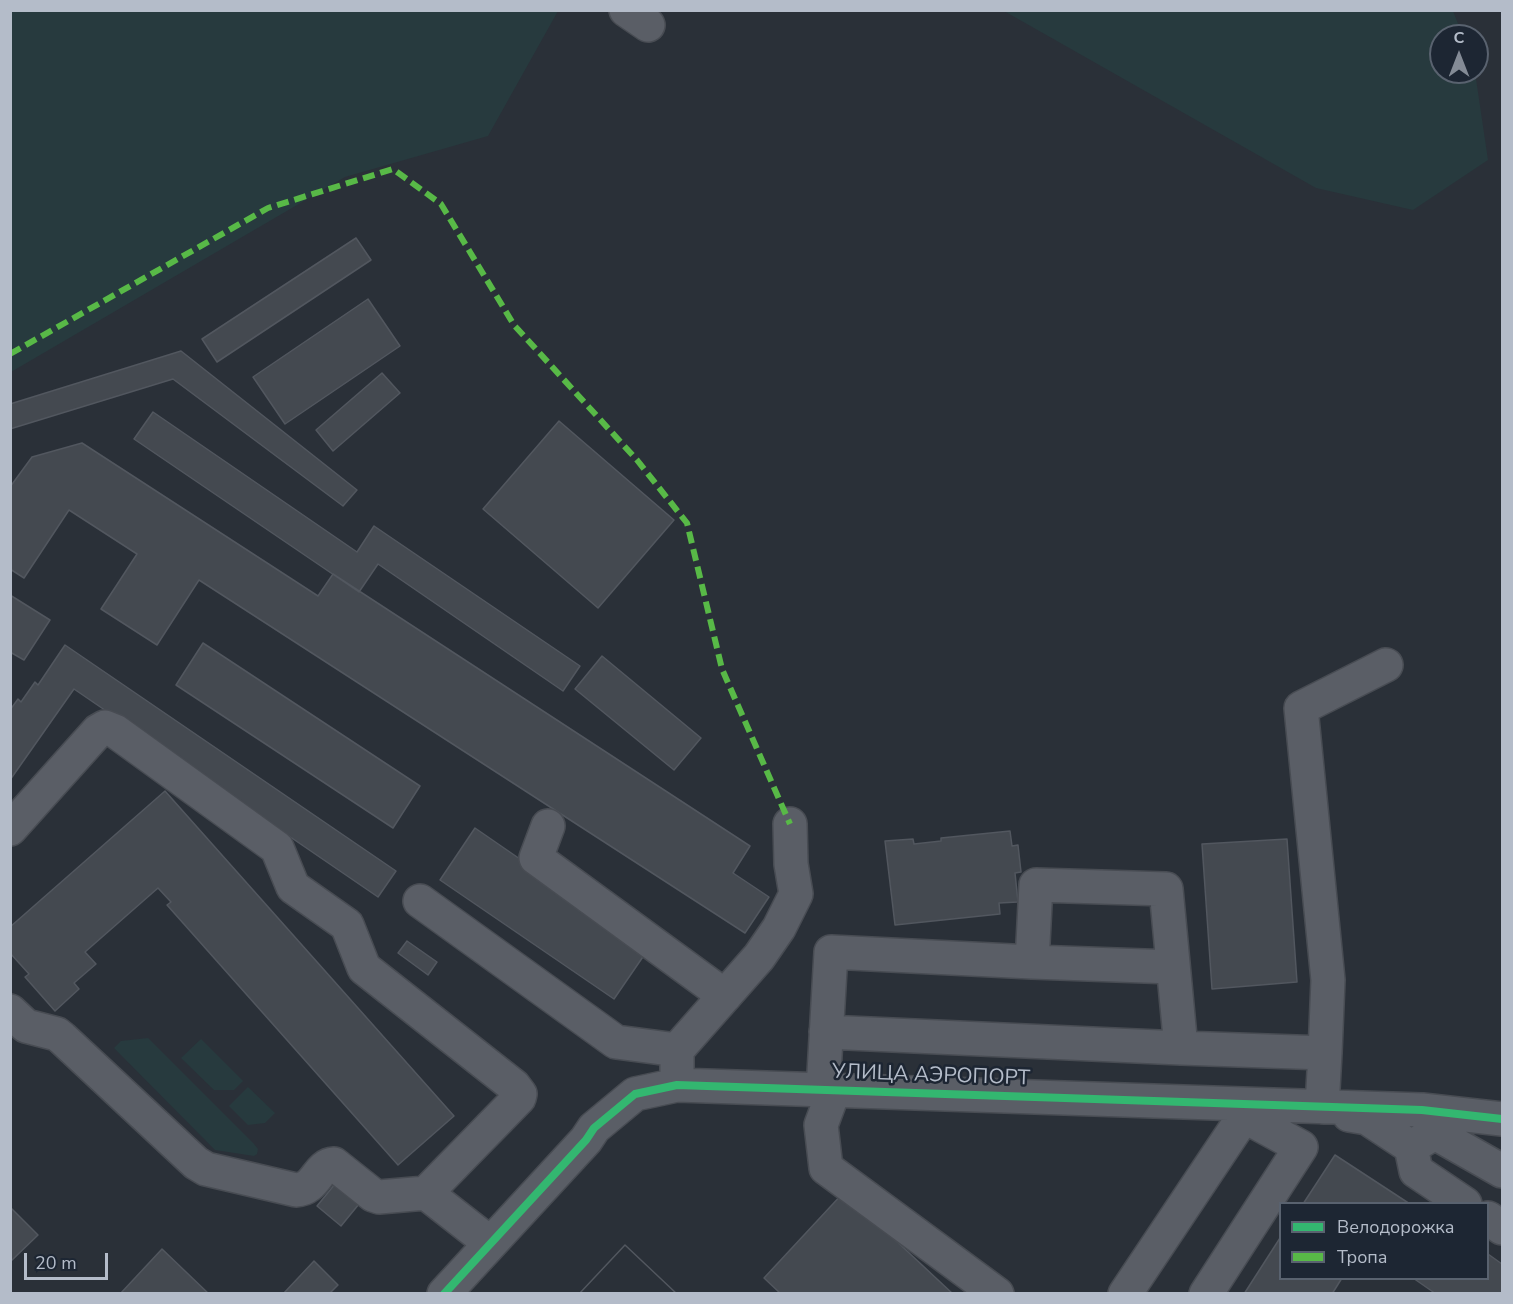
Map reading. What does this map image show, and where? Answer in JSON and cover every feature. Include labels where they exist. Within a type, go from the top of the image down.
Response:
[{"type":"street","points":[[1322,1107],[1328,980],[1301,708],[1386,665]]},
{"type":"street","points":[[10,829],[98,731],[105,728],[115,731],[277,848],[293,887],[347,926],[364,968],[519,1089],[519,1098],[426,1193],[380,1197],[334,1164],[325,1167],[310,1186],[296,1190],[206,1169],[196,1163],[62,1038],[57,1034],[26,1026],[10,1011]]},
{"type":"street","points":[[677,1085],[677,1050],[759,957],[779,928],[796,894],[791,864],[790,824]]},
{"type":"street","points":[[548,826],[536,858],[724,996]]},
{"type":"street","points":[[1032,962],[1036,885],[1166,889],[1181,1048]]},
{"type":"street","points":[[420,901],[616,1042],[677,1050]]},
{"type":"street","points":[[997,1293],[825,1168],[821,1125],[829,1090],[826,1032],[831,952],[1173,967]]},
{"type":"street","points":[[826,1032],[1325,1053]]},
{"type":"street","name":"УЛИЦА АЭРОПОРТ","points":[[444,1293],[586,1140],[594,1128],[635,1094],[677,1085],[1499,1114]]},
{"type":"street","points":[[1206,1293],[1319,1118],[1340,1113],[1367,1118],[1412,1147],[1416,1171],[1463,1202]]},
{"type":"street","points":[[1125,1293],[1244,1116],[1301,1147]]},
{"type":"street","points":[[1412,1147],[1435,1133],[1503,1171]]},
{"type":"street","points":[[426,1193],[490,1243]]},
{"type":"street","points":[[1489,1219],[1503,1228]]},
{"type":"green space","points":[[11,10],[558,11],[488,136],[345,177],[11,372]]},
{"type":"green space","points":[[1004,11],[1453,11],[1458,24],[1429,24],[1429,84],[1477,84],[1488,160],[1413,210],[1316,188]]},
{"type":"green space","points":[[148,1038],[254,1144],[258,1149],[257,1154],[254,1156],[215,1150],[114,1048],[121,1041]]},
{"type":"green space","points":[[201,1039],[243,1081],[234,1090],[214,1090],[181,1058]]},
{"type":"green space","points":[[248,1087],[275,1113],[265,1123],[248,1125],[229,1106]]},
{"type":"building","points":[[356,238],[371,260],[217,362],[202,339]]},
{"type":"building","points":[[368,299],[400,346],[285,424],[253,377]]},
{"type":"building","points":[[181,351],[357,490],[343,506],[173,379],[10,429],[10,404]]},
{"type":"building","points":[[382,373],[400,393],[333,451],[316,430]]},
{"type":"building","points":[[153,412],[357,552],[374,526],[580,666],[563,691],[378,564],[359,592],[134,439]]},
{"type":"building","points":[[559,421],[674,520],[598,608],[483,509]]},
{"type":"building","points":[[82,443],[318,596],[333,574],[750,846],[733,873],[769,897],[745,933],[199,580],[157,645],[101,609],[137,554],[69,510],[24,578],[10,569],[10,487],[32,457]]},
{"type":"building","points":[[10,595],[50,620],[24,660],[10,652]]},
{"type":"building","points":[[203,643],[420,786],[393,828],[176,685]]},
{"type":"building","points":[[65,645],[396,871],[378,897],[74,689],[10,780],[10,710],[18,699],[21,702],[35,682],[38,685]]},
{"type":"building","points":[[602,656],[701,738],[674,770],[575,689]]},
{"type":"building","points":[[165,791],[454,1116],[398,1165],[167,905],[171,902],[158,888],[85,952],[96,964],[74,983],[79,989],[55,1011],[25,977],[29,974],[10,953],[10,927]]},
{"type":"building","points":[[475,828],[649,948],[614,999],[440,880]]},
{"type":"building","points":[[1010,831],[1012,846],[1018,845],[1021,872],[1015,873],[1018,902],[999,903],[1000,914],[895,925],[885,841],[913,839],[914,844],[941,841],[941,838]]},
{"type":"building","points":[[1287,839],[1297,982],[1212,989],[1202,844]]},
{"type":"building","points":[[407,941],[437,962],[428,975],[398,953]]},
{"type":"building","points":[[1335,1155],[1407,1202],[1304,1202]]},
{"type":"building","points":[[335,1184],[359,1204],[341,1226],[317,1206]]},
{"type":"building","points":[[844,1192],[953,1294],[781,1294],[764,1278]]},
{"type":"building","points":[[10,1207],[38,1235],[10,1262]]},
{"type":"building","points":[[1279,1240],[1279,1280],[1341,1280],[1332,1294],[1244,1294]]},
{"type":"building","points":[[625,1245],[677,1294],[579,1294]]},
{"type":"building","points":[[625,1245],[677,1294],[579,1294]]},
{"type":"building","points":[[162,1249],[209,1294],[120,1294]]},
{"type":"building","points":[[1489,1255],[1502,1264],[1502,1294],[1436,1294],[1416,1280],[1489,1280]]},
{"type":"building","points":[[314,1261],[338,1285],[329,1294],[283,1294]]},
{"type":"marked path","points":[[10,354],[268,208],[393,169],[441,204],[514,325],[637,460],[687,523],[722,669],[790,824]]},
{"type":"cycle path","points":[[444,1294],[586,1140],[594,1128],[635,1094],[677,1085],[1422,1110],[1502,1119]]}]
